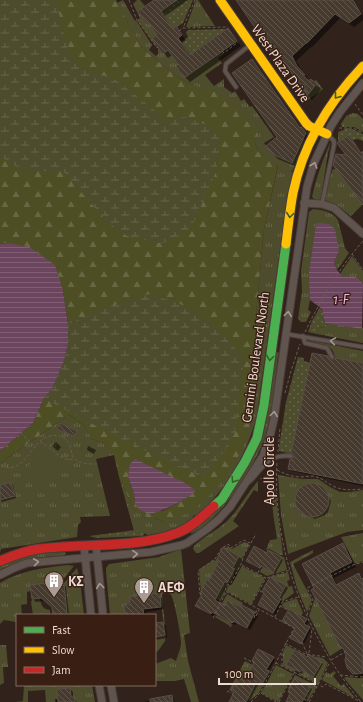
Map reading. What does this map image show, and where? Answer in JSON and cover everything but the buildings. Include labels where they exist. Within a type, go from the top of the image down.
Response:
[{"type":"street","name":"West Plaza Drive","points":[[220,0],[306,123],[327,134]]},
{"type":"street","name":"Gemini Boulevard North","points":[[0,561],[16,554],[31,550],[149,541],[178,533],[197,521],[222,498],[245,462],[258,433],[264,404],[293,192],[299,171],[321,118],[363,66]]},
{"type":"street","name":"Gemini Boulevard North","points":[[0,575],[27,563],[151,552],[182,545],[208,529],[230,507],[263,456],[270,436],[304,203],[314,163],[327,134],[340,112],[363,83]]},
{"type":"street","points":[[304,203],[322,204],[334,208],[363,234]]},
{"type":"street","points":[[274,333],[285,334]]},
{"type":"street","points":[[96,545],[103,614]]},
{"type":"street","points":[[84,546],[91,614]]},
{"type":"street","points":[[99,686],[102,702]]},
{"type":"street","points":[[111,686],[114,702]]},
{"type":"lane","points":[[236,87],[225,72],[226,64],[251,45]]},
{"type":"lane","points":[[322,204],[334,145],[332,138],[327,134]]},
{"type":"lane","points":[[285,334],[363,347]]},
{"type":"lane","points":[[303,336],[305,343],[327,348],[332,357]]},
{"type":"lane","points":[[242,489],[257,474],[266,462],[277,457],[290,456]]},
{"type":"path","points":[[132,0],[129,0],[137,20],[154,45],[157,48],[158,47]]},
{"type":"path","points":[[179,31],[183,28],[195,0]]},
{"type":"path","points":[[183,28],[228,28]]},
{"type":"path","points":[[222,51],[224,53],[238,42]]},
{"type":"path","points":[[354,103],[363,116]]},
{"type":"path","points":[[337,127],[353,128],[363,133]]},
{"type":"path","points":[[284,396],[303,336],[338,273],[363,241]]},
{"type":"path","points":[[352,254],[363,270]]},
{"type":"path","points":[[10,422],[35,447]]},
{"type":"path","name":"Apollo Circle","points":[[280,423],[277,457],[278,512],[283,543],[290,570],[298,596],[312,628],[330,661],[361,702]]},
{"type":"path","points":[[1,466],[10,468],[18,466],[40,442],[51,435],[63,437],[70,446],[72,456],[81,463],[97,464]]},
{"type":"path","points":[[40,442],[48,446],[64,459],[68,460],[75,458]]},
{"type":"path","points":[[277,470],[287,475],[300,477],[312,476],[323,479],[331,485],[341,489],[363,489]]},
{"type":"path","points":[[213,618],[226,592],[225,589],[231,583],[238,571],[256,534]]},
{"type":"path","points":[[201,595],[198,571],[216,560],[221,549],[228,544],[231,548],[244,540],[251,543]]},
{"type":"path","points":[[307,616],[313,600],[307,588],[353,565],[363,562]]},
{"type":"path","points":[[241,564],[266,578]]},
{"type":"path","points":[[258,573],[261,566]]},
{"type":"path","points":[[232,568],[238,571]]},
{"type":"path","points":[[251,605],[266,578],[290,570]]},
{"type":"path","points":[[259,590],[264,593]]},
{"type":"path","points":[[226,592],[294,628],[260,693],[251,702]]},
{"type":"path","points":[[274,617],[283,602],[298,596]]},
{"type":"path","points":[[280,606],[288,610]]},
{"type":"path","points":[[257,608],[254,618],[259,609]]},
{"type":"path","points":[[230,627],[234,621]]},
{"type":"path","points":[[308,654],[312,628]]},
{"type":"path","points":[[302,642],[308,654]]},
{"type":"path","points":[[285,643],[308,654],[328,657]]},
{"type":"path","points":[[282,651],[282,666]]},
{"type":"path","points":[[304,699],[309,702],[330,661],[345,652]]},
{"type":"path","points":[[244,658],[254,663]]},
{"type":"path","points":[[276,663],[318,685],[323,687],[326,684],[361,702]]},
{"type":"path","points":[[266,670],[271,672]]},
{"type":"path","points":[[279,702],[295,673]]},
{"type":"path","points":[[340,675],[363,677]]},
{"type":"path","points":[[227,691],[233,694]]},
{"type":"path","points":[[260,693],[276,702]]},
{"type":"green space","points":[[0,0],[116,0],[140,46],[179,78],[193,85],[220,94],[230,101],[249,120],[258,134],[255,143],[259,152],[278,165],[264,229],[255,330],[260,333],[254,398],[247,436],[239,456],[225,478],[208,497],[191,511],[162,521],[155,518],[149,518],[134,510],[119,477],[114,455],[109,450],[107,444],[92,439],[85,426],[69,415],[0,463],[0,451],[33,423],[44,398],[52,389],[64,361],[68,344],[68,324],[63,291],[8,243],[0,244]],"holes":[[[128,477],[196,491],[180,502],[162,511],[135,504],[134,494]]]},
{"type":"green space","points":[[0,0],[56,0],[68,52],[79,66],[116,80],[157,112],[161,120],[184,117],[200,122],[214,129],[221,142],[216,172],[195,220],[188,230],[175,238],[171,236],[166,242],[160,243],[127,236],[108,223],[63,171],[30,171],[15,166],[0,156]]},
{"type":"green space","points":[[123,0],[135,21],[136,20],[152,45],[149,50],[156,56],[158,54],[158,49],[163,54],[168,50],[178,64],[176,66],[184,78],[222,51],[224,54],[218,58],[222,63],[205,75],[214,86],[224,79],[224,87],[232,93],[235,91],[241,101],[244,99],[250,107],[252,106],[274,137],[264,143],[272,154],[292,163],[303,138],[305,139],[293,170],[291,171],[293,172],[287,199],[257,414],[248,443],[242,457],[226,483],[207,506],[196,516],[194,515],[186,523],[173,529],[147,535],[145,533],[143,536],[139,531],[134,531],[119,477],[134,510],[162,521],[251,414],[260,333],[255,330],[264,229],[278,166],[259,152],[255,143],[193,85],[179,78],[140,46],[117,3]]},
{"type":"green space","points":[[137,0],[140,0],[145,6],[138,12],[146,23],[148,22],[157,35],[152,39],[156,45],[137,20],[140,18],[133,4]]},
{"type":"green space","points":[[177,0],[193,0],[183,23],[173,29],[161,11]]},
{"type":"green space","points":[[196,0],[198,0],[215,26],[186,27]]},
{"type":"green space","points":[[226,29],[190,55],[181,42],[188,37],[186,32],[188,30]]},
{"type":"green space","points":[[316,80],[323,89],[305,102],[298,93]]},
{"type":"green space","points":[[353,113],[358,114],[363,119],[363,132],[354,127],[342,127],[341,124],[346,116]]},
{"type":"green space","points":[[348,128],[363,134],[363,141],[358,139],[338,142],[338,132]]},
{"type":"green space","points":[[331,141],[321,198],[319,200],[315,200],[312,197]]},
{"type":"green space","points":[[333,169],[337,169],[363,204],[351,216],[338,206],[325,200],[326,188]]},
{"type":"green space","points":[[313,209],[327,212],[336,217],[345,248],[349,253],[337,270],[334,263],[339,251],[310,287],[308,310],[311,312],[306,322],[301,322],[298,319],[302,291],[301,271],[309,212]]},
{"type":"green space","points":[[352,256],[363,271],[363,284],[360,280],[343,277],[340,274]]},
{"type":"green space","points":[[149,294],[181,304],[198,313],[244,358],[235,432],[205,478],[123,440],[44,398],[52,389],[64,361],[68,344],[68,324],[105,308]]},
{"type":"green space","points":[[320,307],[323,312],[325,323],[327,323],[326,327],[319,328],[317,334],[308,332],[312,321]]},
{"type":"green space","points":[[327,323],[363,328],[363,343],[317,334],[319,328],[326,327]]},
{"type":"green space","points":[[307,340],[363,351],[363,363],[335,358],[334,353],[328,346]]},
{"type":"green space","points":[[276,351],[279,353],[272,405],[266,434],[255,461],[236,491],[225,505],[213,518],[190,534],[246,466]]},
{"type":"green space","points":[[298,357],[304,358],[304,361],[310,363],[291,454],[279,451],[279,447],[286,402]]},
{"type":"green space","points":[[69,415],[85,426],[92,439],[107,444],[114,455],[96,459],[110,516],[80,517],[81,522],[78,525],[77,537],[1,549],[0,553],[0,463]]},
{"type":"green space","points":[[41,451],[59,467],[38,490],[21,475]]},
{"type":"green space","points":[[273,473],[283,555],[269,549],[266,550],[270,540],[277,539],[273,513],[271,478],[259,479]]},
{"type":"green space","points":[[278,475],[302,479],[318,479],[340,492],[363,490],[363,530],[347,532],[288,554],[281,515]]},
{"type":"green space","points":[[258,481],[258,492],[254,490],[233,521],[239,526],[199,553],[196,553],[193,549],[194,546],[229,519]]},
{"type":"green space","points":[[136,530],[142,532],[143,536],[96,538],[89,536]]},
{"type":"green space","points":[[363,533],[363,561],[355,564],[341,537]]},
{"type":"green space","points":[[244,542],[248,543],[249,545],[236,570],[233,568],[239,556],[225,548],[228,546],[232,549]]},
{"type":"green space","points":[[181,549],[190,633],[184,635],[188,661],[199,702],[191,702],[184,679],[175,681],[156,681],[156,664],[171,658],[176,661],[181,642],[179,625],[171,595],[168,593],[162,594],[166,636],[165,641],[156,652],[156,637],[165,635],[160,594],[124,605],[125,614],[110,614],[106,572],[106,568],[109,564],[159,557]]},
{"type":"green space","points":[[313,550],[313,553],[293,564],[312,600],[307,612],[297,588],[290,562]]},
{"type":"green space","points":[[65,552],[66,554],[61,556],[29,559],[15,563],[0,570],[0,566],[5,563],[36,553]]},
{"type":"green space","points":[[284,557],[287,570],[267,576],[260,572],[262,566]]},
{"type":"green space","points":[[214,560],[218,562],[212,574],[227,582],[234,571],[235,572],[231,582],[224,588],[225,593],[220,601],[216,599],[222,587],[207,579],[201,591],[200,569]]},
{"type":"green space","points":[[68,565],[74,566],[62,581],[27,592],[27,604],[21,605],[22,614],[16,614],[16,622],[4,620],[0,624],[0,583],[24,572]]},
{"type":"green space","points":[[242,566],[265,578],[251,604],[226,591],[228,586],[232,584]]},
{"type":"green space","points":[[77,568],[84,614],[67,614],[64,583]]},
{"type":"green space","points":[[288,572],[290,580],[287,581],[289,587],[292,586],[294,593],[283,601],[279,598],[286,585],[270,577]]},
{"type":"green space","points":[[227,594],[243,603],[240,607],[227,601],[219,616],[231,623],[230,626],[215,617]]},
{"type":"green space","points":[[40,598],[42,606],[45,609],[50,610],[50,614],[33,614],[32,599]]},
{"type":"green space","points":[[315,598],[341,649],[330,656],[309,616]]},
{"type":"green space","points":[[297,599],[303,613],[301,616],[284,608],[282,605],[283,603]]},
{"type":"green space","points":[[0,645],[6,645],[8,667],[3,667],[4,683],[0,685]]},
{"type":"green space","points":[[286,645],[305,655],[294,650],[286,665],[296,670],[294,672],[283,666],[283,652]]},
{"type":"green space","points":[[312,656],[323,658],[328,663],[318,684],[299,674],[301,670],[313,677],[322,662]]},
{"type":"green space","points":[[245,661],[253,665],[247,676],[262,684],[269,674],[259,693],[249,701],[247,700],[238,678],[231,691],[229,690]]},
{"type":"green space","points":[[276,665],[293,674],[278,702],[261,693]]},
{"type":"green space","points":[[334,671],[336,673],[333,676],[341,686],[344,684],[355,698],[322,680],[326,672],[330,674]]},
{"type":"green space","points":[[295,675],[317,686],[308,701],[304,699],[310,686],[296,679],[289,690],[288,688]]},
{"type":"green space","points":[[344,678],[363,678],[363,700]]},
{"type":"green space","points":[[24,686],[92,686],[95,702],[75,702],[75,697],[71,697],[70,688],[57,689],[58,699],[55,699],[55,702],[46,702],[45,690],[28,691],[28,702],[15,702],[23,701]]},
{"type":"water","name":"1-F","points":[[320,223],[329,224],[335,229],[339,251],[334,263],[337,270],[343,277],[354,277],[359,279],[363,284],[362,329],[325,323],[322,309],[310,300],[309,273],[316,225]]},
{"type":"water","points":[[8,243],[29,247],[55,265],[63,291],[68,324],[68,344],[64,361],[52,389],[44,398],[33,423],[0,451],[0,244]]},
{"type":"water","points":[[135,459],[185,483],[196,491],[168,508],[149,514],[140,510],[135,504],[134,494],[128,477],[130,464]]},
{"type":"traffic: fast","points":[[214,506],[222,499],[245,462],[257,438],[264,405],[286,244]]},
{"type":"traffic: slow","points":[[220,0],[306,123],[309,126],[327,134]]},
{"type":"traffic: slow","points":[[286,244],[293,193],[304,157],[319,124],[351,79],[363,66]]},
{"type":"traffic: jam","points":[[0,561],[23,552],[38,549],[127,544],[161,538],[187,528],[214,506]]},
{"type":"place","name":"ΚΣ","points":[[54,598]]},
{"type":"place","name":"AEΦ","points":[[144,604]]}]
